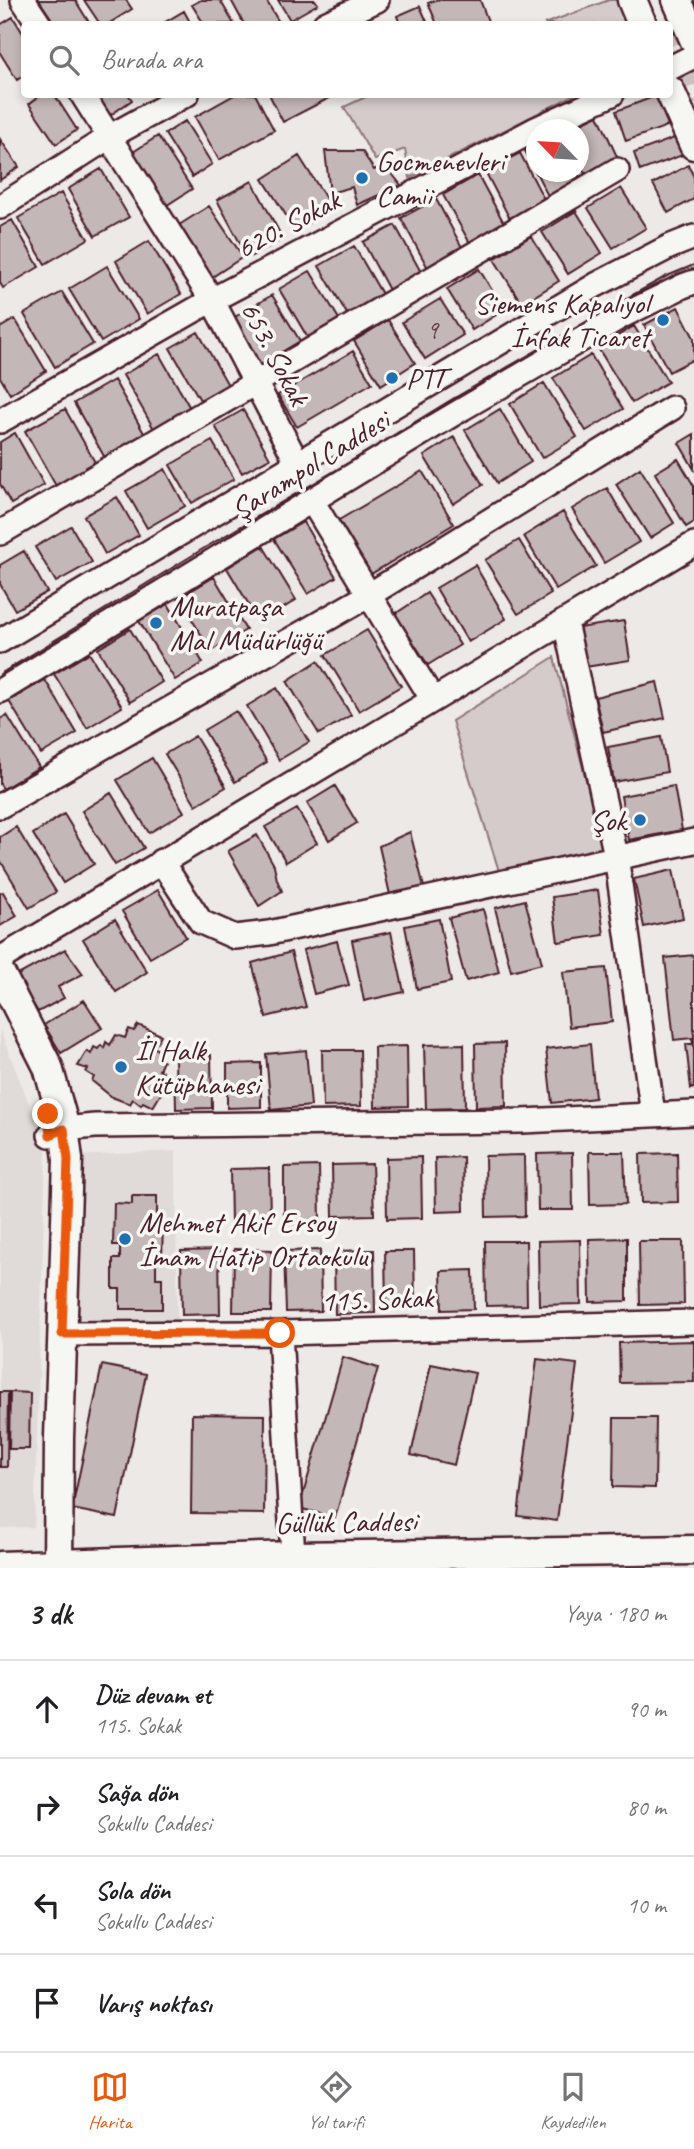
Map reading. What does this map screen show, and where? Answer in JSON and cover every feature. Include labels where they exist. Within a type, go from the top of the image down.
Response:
[{"type":"main road","points":[[632,0],[659,10]]},
{"type":"main road","points":[[673,22],[694,39]]},
{"type":"main road","points":[[685,102],[694,145]]},
{"type":"main road","points":[[0,973],[48,1067],[57,1132],[53,1173],[44,1521],[50,1566]]},
{"type":"main road","points":[[0,1009],[26,1058],[68,1159],[50,1566]]},
{"type":"main road","name":"Güllük Caddesi","points":[[0,1566],[293,1556],[694,1550]]},
{"type":"street","points":[[23,0],[37,21]]},
{"type":"street","points":[[332,21],[377,0]]},
{"type":"street","points":[[673,66],[694,56]]},
{"type":"street","name":"653. Sokak","points":[[85,98],[212,300],[298,464]]},
{"type":"street","points":[[0,207],[109,137],[180,98]]},
{"type":"street","name":"620. Sokak","points":[[0,421],[212,300],[536,130],[604,98]]},
{"type":"street","points":[[0,533],[617,170]]},
{"type":"street","name":"Şarampol Caddesi","points":[[0,641],[596,285],[694,237]]},
{"type":"street","name":"Şarampol Caddesi","points":[[0,691],[463,408],[622,316],[694,282]]},
{"type":"street","points":[[0,806],[369,594],[672,408]]},
{"type":"street","points":[[312,501],[433,700]]},
{"type":"street","points":[[0,959],[694,544]]},
{"type":"street","points":[[565,622],[615,856],[653,1114]]},
{"type":"street","points":[[161,861],[201,922],[235,937],[269,933],[694,841]]},
{"type":"street","points":[[57,1132],[94,1126],[522,1121],[694,1113]]},
{"type":"street","name":"115. Sokak","points":[[62,1334],[280,1333],[694,1322]]},
{"type":"street","points":[[280,1333],[293,1556]]},
{"type":"shaded area","points":[[609,0],[625,0],[635,21],[552,21]]},
{"type":"shaded area","points":[[363,98],[568,98],[410,178],[405,149],[375,160],[344,107]]},
{"type":"shaded area","points":[[554,657],[605,852],[499,871],[452,721]]},
{"type":"shaded area","points":[[0,1030],[46,1147],[34,1527],[0,1528]]},
{"type":"shaded area","name":"Mehmet Akif Ersoy İmam Hatip Ortaokulu","points":[[176,1151],[177,1324],[71,1322],[76,1156]]},
{"type":"building","points":[[39,0],[75,0],[88,21],[53,21]]},
{"type":"building","points":[[84,0],[126,0],[132,9],[113,21],[98,21]]},
{"type":"building","points":[[201,0],[220,0],[232,21],[202,21],[192,5]]},
{"type":"building","points":[[231,0],[266,0],[278,21],[242,21]]},
{"type":"building","points":[[278,0],[315,0],[318,4],[290,20]]},
{"type":"building","points":[[436,0],[480,0],[488,21],[436,21],[428,3]]},
{"type":"building","points":[[420,6],[427,21],[399,21],[397,16]]},
{"type":"building","points":[[184,11],[189,21],[167,21]]},
{"type":"building","points":[[13,17],[21,30],[21,77],[17,80],[0,53],[0,25]]},
{"type":"building","points":[[37,98],[57,98],[77,130],[56,144],[29,104]]},
{"type":"building","points":[[97,98],[131,98],[132,100],[109,116]]},
{"type":"building","points":[[229,98],[257,98],[274,130],[219,160],[195,117]]},
{"type":"building","points":[[271,98],[329,98],[283,122]]},
{"type":"building","points":[[650,98],[663,98],[673,124],[626,141],[616,111]]},
{"type":"building","points":[[598,115],[619,161],[589,175],[589,119]]},
{"type":"building","points":[[185,121],[212,164],[192,177],[165,134]]},
{"type":"building","points":[[682,135],[688,153],[640,171],[634,153]]},
{"type":"building","points":[[158,136],[192,189],[164,207],[130,154]]},
{"type":"building","points":[[0,139],[19,167],[0,180]]},
{"type":"building","name":"Gocmenevleri Camii","points":[[325,151],[362,151],[374,170],[385,165],[401,185],[357,205],[352,187],[330,193]]},
{"type":"building","points":[[520,153],[526,165],[526,182],[535,182],[546,203],[511,221],[485,171]]},
{"type":"building","points":[[299,156],[332,208],[296,231],[263,179]]},
{"type":"building","points":[[688,165],[694,177],[694,199],[668,213],[653,184]]},
{"type":"building","points":[[101,169],[129,217],[95,236],[68,189]]},
{"type":"building","points":[[478,175],[505,225],[471,245],[443,195]]},
{"type":"building","points":[[252,181],[283,239],[248,258],[217,200]]},
{"type":"building","points":[[541,182],[582,182],[549,198]]},
{"type":"building","points":[[621,188],[646,228],[613,248],[588,208]]},
{"type":"building","points":[[61,193],[88,239],[45,264],[18,218]]},
{"type":"building","points":[[436,199],[464,251],[429,270],[401,218]]},
{"type":"building","points":[[209,206],[243,257],[209,279],[176,227]]},
{"type":"building","points":[[576,211],[602,253],[568,274],[542,232]]},
{"type":"building","points":[[12,220],[39,267],[3,288],[0,283],[0,227]]},
{"type":"building","points":[[395,225],[421,272],[389,290],[363,242]]},
{"type":"building","points":[[531,236],[559,281],[522,304],[494,259]]},
{"type":"building","points":[[149,241],[181,294],[147,314],[116,261]]},
{"type":"building","points":[[354,246],[382,294],[347,314],[319,266]]},
{"type":"building","points":[[107,266],[139,319],[101,342],[69,289]]},
{"type":"building","points":[[479,269],[504,310],[472,330],[447,289]]},
{"type":"building","points":[[310,271],[339,319],[308,338],[279,289]]},
{"type":"building","points":[[62,292],[93,344],[55,367],[24,314]]},
{"type":"building","points":[[272,295],[300,341],[258,367],[230,320]]},
{"type":"building","points":[[440,299],[463,335],[425,359],[402,322]]},
{"type":"building","points":[[678,307],[694,338],[694,359],[669,372],[644,325]]},
{"type":"building","points":[[15,319],[46,371],[10,394],[0,377],[0,328]]},
{"type":"building","points":[[388,320],[415,363],[381,385],[354,341]]},
{"type":"building","points":[[634,326],[668,382],[632,403],[598,348]]},
{"type":"building","points":[[198,332],[228,385],[200,400],[170,348]]},
{"type":"building","points":[[353,351],[372,383],[297,427],[278,395]]},
{"type":"building","points":[[159,354],[190,408],[154,429],[123,375]]},
{"type":"building","points":[[591,355],[623,409],[586,431],[553,378]]},
{"type":"building","points":[[114,380],[145,435],[105,458],[74,403]]},
{"type":"building","points":[[544,383],[577,437],[542,458],[510,404]]},
{"type":"building","points":[[65,409],[96,464],[56,486],[25,431]]},
{"type":"building","points":[[500,409],[531,462],[497,483],[465,430]]},
{"type":"building","points":[[243,410],[270,458],[242,473],[215,426]]},
{"type":"building","points":[[15,433],[44,485],[11,504],[0,484],[0,442]]},
{"type":"building","points":[[694,434],[694,469],[679,443]]},
{"type":"building","points":[[454,437],[483,485],[453,504],[424,456]]},
{"type":"building","points":[[212,441],[234,479],[192,503],[170,465]]},
{"type":"building","points":[[678,459],[694,486],[694,522],[686,527],[655,473]]},
{"type":"building","points":[[640,468],[674,523],[650,538],[616,484]]},
{"type":"building","points":[[165,469],[185,506],[147,528],[126,491]]},
{"type":"building","points":[[422,471],[454,524],[371,574],[339,520]]},
{"type":"building","points":[[607,488],[639,542],[604,563],[572,509]]},
{"type":"building","points":[[117,497],[139,535],[105,554],[84,516]]},
{"type":"building","points":[[563,512],[596,566],[556,590],[524,536]]},
{"type":"building","points":[[303,522],[336,577],[308,594],[274,539]]},
{"type":"building","points":[[71,526],[92,562],[56,582],[35,547]]},
{"type":"building","points":[[519,540],[551,594],[518,614],[485,560]]},
{"type":"building","points":[[263,546],[296,600],[260,623],[227,568]]},
{"type":"building","points":[[24,551],[47,592],[15,610],[0,584],[0,565]]},
{"type":"building","points":[[475,565],[506,619],[468,642],[436,588]]},
{"type":"building","points":[[214,577],[246,630],[211,651],[179,598]]},
{"type":"building","points":[[427,593],[460,645],[428,665],[395,614]]},
{"type":"building","points":[[168,604],[203,663],[175,680],[139,621]]},
{"type":"building","points":[[624,621],[630,660],[585,667],[579,628]]},
{"type":"building","points":[[130,629],[162,682],[130,702],[98,649]]},
{"type":"building","points":[[367,630],[401,686],[359,711],[325,655]]},
{"type":"building","points":[[89,653],[122,707],[87,728],[54,674]]},
{"type":"building","points":[[318,661],[351,715],[319,734],[287,681]]},
{"type":"building","points":[[45,680],[77,733],[41,754],[9,701]]},
{"type":"building","points":[[657,682],[665,718],[603,732],[595,697]]},
{"type":"building","points":[[277,688],[309,742],[279,760],[247,706]]},
{"type":"building","points":[[236,711],[267,762],[235,782],[204,730]]},
{"type":"building","points":[[7,715],[39,767],[3,789],[0,784],[0,719]]},
{"type":"building","points":[[195,736],[226,787],[196,805],[165,754]]},
{"type":"building","points":[[661,737],[667,772],[614,782],[608,747]]},
{"type":"building","points":[[152,758],[184,812],[149,833],[117,780]]},
{"type":"building","points":[[335,786],[357,823],[329,840],[307,803]]},
{"type":"building","points":[[674,786],[682,830],[629,840],[621,796]]},
{"type":"building","points":[[111,793],[144,848],[115,865],[82,811]]},
{"type":"building","points":[[297,809],[317,843],[286,862],[265,827]]},
{"type":"building","points":[[64,814],[94,864],[63,883],[33,834]]},
{"type":"building","points":[[16,827],[56,892],[29,908],[0,860],[0,837]]},
{"type":"building","points":[[410,832],[425,891],[391,899],[379,846]]},
{"type":"building","points":[[257,835],[274,865],[282,891],[259,906],[228,851]]},
{"type":"building","points":[[673,870],[683,918],[644,927],[634,879]]},
{"type":"building","points":[[158,890],[186,937],[150,958],[122,911]]},
{"type":"building","points":[[598,890],[604,935],[558,942],[552,897]]},
{"type":"building","points":[[3,892],[17,916],[0,926],[0,893]]},
{"type":"building","points":[[525,900],[542,963],[511,971],[495,908]]},
{"type":"building","points":[[483,909],[499,972],[466,981],[449,918]]},
{"type":"building","points":[[115,919],[147,972],[116,992],[83,939]]},
{"type":"building","points":[[439,919],[451,982],[417,989],[405,926]]},
{"type":"building","points":[[391,932],[404,992],[364,1001],[352,940]]},
{"type":"building","points":[[337,941],[349,985],[314,994],[303,950]]},
{"type":"building","points":[[65,949],[83,974],[58,987],[64,998],[38,1012],[16,976]]},
{"type":"building","points":[[291,952],[306,1007],[266,1017],[252,963]]},
{"type":"building","points":[[694,955],[694,1088],[691,1089],[686,1044],[693,1044],[692,1038],[674,1040],[665,958]]},
{"type":"building","points":[[606,968],[612,1022],[569,1027],[563,972]]},
{"type":"building","points":[[84,1000],[102,1028],[61,1053],[44,1025]]},
{"type":"building","name":"İl Halk Kütüphanesi","points":[[138,1025],[161,1035],[154,1047],[161,1053],[157,1059],[163,1061],[159,1070],[163,1072],[159,1077],[164,1080],[158,1089],[162,1092],[153,1107],[143,1102],[141,1105],[133,1099],[130,1104],[112,1097],[92,1081],[94,1077],[86,1072],[88,1069],[78,1066],[87,1051],[91,1054],[94,1047],[98,1049],[101,1045],[104,1048],[106,1042],[110,1045],[116,1035],[125,1038],[129,1029],[134,1031]]},
{"type":"building","points":[[505,1043],[506,1106],[476,1107],[475,1044]]},
{"type":"building","points":[[464,1044],[465,1108],[426,1109],[424,1045]]},
{"type":"building","points":[[590,1044],[595,1098],[552,1103],[546,1049]]},
{"type":"building","points":[[407,1046],[408,1106],[375,1107],[374,1047]]},
{"type":"building","points":[[306,1050],[311,1106],[271,1110],[266,1054]]},
{"type":"building","points":[[322,1050],[360,1050],[361,1106],[323,1107]]},
{"type":"building","points":[[211,1055],[212,1108],[176,1109],[175,1056]]},
{"type":"building","points":[[261,1063],[261,1107],[227,1108],[227,1064]]},
{"type":"building","points":[[589,1152],[624,1152],[626,1204],[590,1205]]},
{"type":"building","points":[[572,1153],[573,1210],[538,1210],[537,1154]]},
{"type":"building","points":[[677,1153],[678,1202],[641,1203],[640,1154]]},
{"type":"building","points":[[524,1155],[525,1216],[486,1217],[485,1156]]},
{"type":"building","points":[[421,1157],[422,1218],[387,1219],[386,1158]]},
{"type":"building","points":[[463,1157],[464,1211],[436,1212],[435,1158]]},
{"type":"building","points":[[372,1164],[374,1215],[333,1216],[332,1165]]},
{"type":"building","points":[[319,1166],[320,1223],[284,1224],[284,1167]]},
{"type":"building","points":[[269,1168],[270,1220],[231,1221],[230,1169]]},
{"type":"building","points":[[132,1196],[157,1196],[157,1221],[163,1221],[162,1262],[156,1262],[156,1278],[162,1278],[162,1309],[120,1309],[120,1289],[113,1289],[113,1259],[120,1259],[120,1245],[113,1245],[114,1203],[132,1204]]},
{"type":"building","points":[[627,1238],[627,1301],[590,1302],[589,1239]]},
{"type":"building","points":[[580,1240],[581,1304],[539,1305],[538,1241]]},
{"type":"building","points":[[485,1241],[526,1241],[527,1305],[486,1306]]},
{"type":"building","points":[[639,1241],[683,1241],[684,1304],[640,1305]]},
{"type":"building","points":[[234,1249],[272,1250],[271,1312],[233,1312]]},
{"type":"building","points":[[219,1250],[220,1314],[182,1315],[181,1251]]},
{"type":"building","points":[[320,1250],[321,1311],[286,1312],[284,1251]]},
{"type":"building","points":[[374,1250],[375,1313],[335,1314],[334,1251]]},
{"type":"building","points":[[385,1251],[414,1251],[415,1306],[386,1307]]},
{"type":"building","points":[[473,1270],[474,1309],[442,1310],[441,1271]]},
{"type":"building","points":[[694,1341],[694,1382],[620,1383],[619,1343]]},
{"type":"building","points":[[343,1357],[378,1368],[335,1518],[299,1508]]},
{"type":"building","points":[[537,1359],[577,1364],[557,1521],[518,1516]]},
{"type":"building","points":[[431,1364],[475,1373],[454,1465],[411,1455]]},
{"type":"building","points":[[102,1365],[146,1374],[117,1518],[72,1509]]},
{"type":"building","points":[[0,1392],[8,1392],[7,1467],[0,1467]]},
{"type":"building","points":[[10,1392],[30,1393],[29,1449],[9,1449]]},
{"type":"building","points":[[192,1414],[265,1415],[264,1514],[191,1513]]},
{"type":"building","points":[[614,1418],[656,1418],[655,1488],[613,1487]]},
{"type":"tunnel","points":[[668,17],[670,21]]},
{"type":"tunnel","points":[[673,29],[694,78]]},
{"type":"tunnel","points":[[675,63],[692,105]]},
{"type":"tram line","points":[[0,674],[206,547],[629,297],[694,265]]},
{"type":"place","name":"Gocmenevleri Camii","points":[[362,178]]},
{"type":"place","name":"Siemens Kapalıyol İnfak Ticaret","points":[[663,320]]},
{"type":"place","name":"PTT","points":[[392,378]]},
{"type":"place","name":"Muratpaşa Mal Müdürlüğü","points":[[156,623]]},
{"type":"place","name":"Şok","points":[[640,820]]},
{"type":"place","name":"İl Halk Kütüphanesi","points":[[121,1067]]},
{"type":"place","name":"Mehmet Akif Ersoy İmam Hatip Ortaokulu","points":[[125,1239]]},
{"type":"route","points":[[48,1114],[50,1135],[64,1129],[68,1159],[62,1334],[280,1333]]}]
